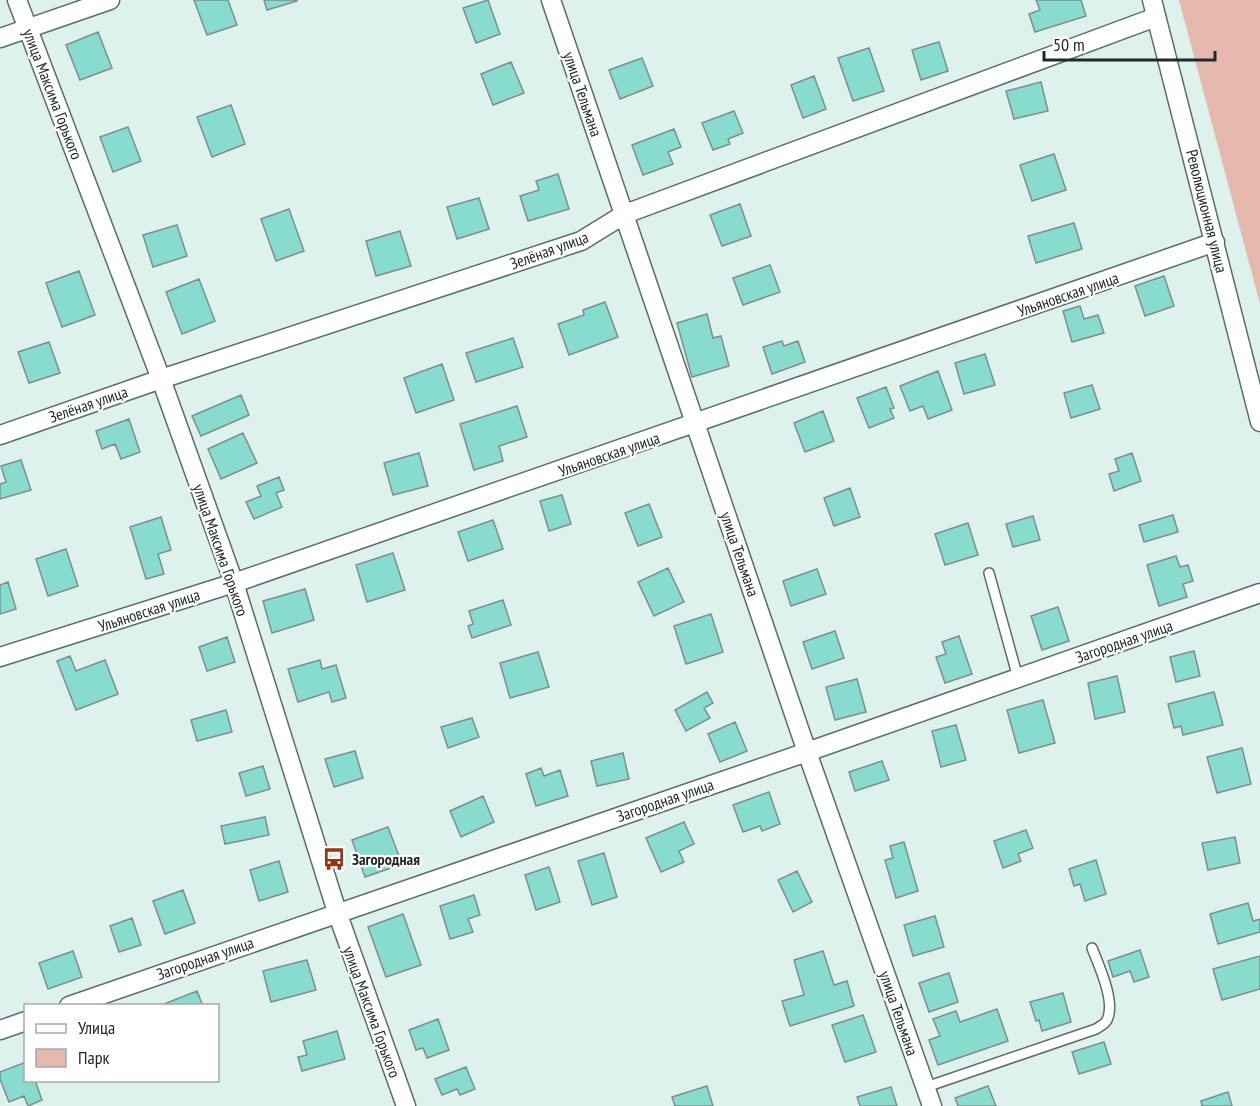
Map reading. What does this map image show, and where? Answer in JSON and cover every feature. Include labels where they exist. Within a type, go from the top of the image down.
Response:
[{"type":"street","name":"улица Максима Горького","points":[[17,0],[161,379],[234,583],[337,912],[406,1106]]},
{"type":"street","points":[[0,38],[110,0]]},
{"type":"street","name":"улица Тельмана","points":[[551,0],[807,752],[932,1106]]},
{"type":"street","name":"Зелёная улица","points":[[0,435],[161,379],[581,241],[625,214],[1154,9]]},
{"type":"street","name":"Революционная улица","points":[[1154,9],[1260,422]]},
{"type":"street","name":"Ульяновская улица","points":[[0,657],[234,583],[1215,242]]},
{"type":"street","name":"Загородная улица","points":[[72,1004],[807,752],[1260,593]]},
{"type":"street","points":[[0,1030],[24,1022]]},
{"type":"lane","points":[[989,573],[1018,678]]},
{"type":"lane","points":[[926,1087],[1095,1029],[1107,1021],[1108,994],[1092,948]]},
{"type":"green space","points":[[1179,0],[1260,0],[1260,304]]},
{"type":"building","points":[[194,0],[228,0],[237,25],[207,35]]},
{"type":"building","points":[[264,0],[297,0],[297,1],[267,10]]},
{"type":"building","points":[[488,0],[500,34],[476,43],[463,8]]},
{"type":"building","points":[[1036,0],[1081,0],[1086,16],[1035,32],[1029,14],[1040,10]]},
{"type":"building","points":[[98,32],[112,68],[80,80],[66,45]]},
{"type":"building","points":[[939,42],[948,71],[921,80],[912,50]]},
{"type":"building","points":[[869,48],[884,91],[853,101],[838,58]]},
{"type":"building","points":[[642,58],[653,86],[620,99],[609,70]]},
{"type":"building","points":[[511,62],[524,93],[493,105],[481,74]]},
{"type":"building","points":[[814,76],[826,109],[803,118],[791,85]]},
{"type":"building","points":[[1041,82],[1048,111],[1014,119],[1006,91]]},
{"type":"building","points":[[231,105],[245,144],[212,157],[197,117]]},
{"type":"building","points":[[734,111],[743,133],[728,139],[730,144],[713,150],[702,123]]},
{"type":"building","points":[[128,127],[141,161],[113,172],[100,137]]},
{"type":"building","points":[[674,129],[681,147],[668,152],[673,164],[643,175],[632,145]]},
{"type":"building","points":[[1054,154],[1066,190],[1032,201],[1020,165]]},
{"type":"building","points":[[558,174],[569,209],[528,221],[520,196],[539,190],[536,181]]},
{"type":"building","points":[[479,198],[489,229],[457,239],[447,207]]},
{"type":"building","points":[[740,204],[751,236],[722,246],[710,215]]},
{"type":"building","points":[[289,209],[304,251],[276,261],[261,219]]},
{"type":"building","points":[[1074,223],[1082,249],[1036,263],[1028,236]]},
{"type":"building","points":[[177,225],[187,256],[153,267],[143,235]]},
{"type":"building","points":[[400,231],[411,266],[376,276],[366,241]]},
{"type":"building","points":[[770,265],[780,292],[743,305],[733,278]]},
{"type":"building","points":[[79,271],[95,315],[62,327],[46,283]]},
{"type":"building","points":[[1164,276],[1174,306],[1145,316],[1135,286]]},
{"type":"building","points":[[199,279],[215,321],[182,334],[166,292]]},
{"type":"building","points":[[605,302],[618,337],[569,355],[558,324],[584,315],[583,310]]},
{"type":"building","points":[[1080,306],[1084,319],[1098,315],[1104,333],[1072,342],[1063,311]]},
{"type":"building","points":[[707,314],[713,338],[721,336],[729,366],[692,377],[677,323]]},
{"type":"building","points":[[513,338],[523,367],[476,382],[466,353]]},
{"type":"building","points":[[782,341],[784,346],[798,341],[805,362],[772,374],[763,347]]},
{"type":"building","points":[[49,342],[60,373],[29,383],[18,352]]},
{"type":"building","points":[[985,354],[995,385],[964,394],[955,363]]},
{"type":"building","points":[[442,364],[454,400],[416,413],[404,378]]},
{"type":"building","points":[[938,371],[952,410],[928,419],[923,406],[910,411],[900,386]]},
{"type":"building","points":[[1092,385],[1100,409],[1071,418],[1064,393]]},
{"type":"building","points":[[886,387],[894,408],[890,409],[894,418],[869,428],[857,398]]},
{"type":"building","points":[[241,395],[249,415],[201,436],[192,416]]},
{"type":"building","points":[[517,406],[527,437],[499,446],[503,461],[474,470],[460,424]]},
{"type":"building","points":[[823,411],[834,441],[805,452],[794,423]]},
{"type":"building","points":[[129,419],[140,452],[121,459],[115,444],[102,449],[96,431]]},
{"type":"building","points":[[243,433],[257,463],[221,479],[208,449]]},
{"type":"building","points":[[419,453],[428,486],[393,495],[384,463]]},
{"type":"building","points":[[1132,453],[1141,481],[1114,491],[1109,474],[1119,471],[1115,459]]},
{"type":"building","points":[[21,460],[31,490],[0,499],[0,484],[6,482],[1,466]]},
{"type":"building","points":[[279,477],[284,490],[276,493],[282,507],[254,519],[246,502],[261,496],[257,486]]},
{"type":"building","points":[[850,488],[860,517],[834,526],[824,498]]},
{"type":"building","points":[[562,495],[571,524],[549,531],[540,501]]},
{"type":"building","points":[[649,504],[662,537],[638,546],[625,513]]},
{"type":"building","points":[[1173,515],[1178,532],[1144,542],[1139,525]]},
{"type":"building","points":[[1033,516],[1040,540],[1013,547],[1006,524]]},
{"type":"building","points":[[161,517],[171,550],[158,554],[164,574],[146,579],[130,527]]},
{"type":"building","points":[[493,520],[503,549],[468,561],[458,532]]},
{"type":"building","points":[[968,523],[978,555],[945,565],[935,534]]},
{"type":"building","points":[[66,549],[78,586],[48,596],[36,559]]},
{"type":"building","points":[[393,553],[405,590],[367,602],[356,565]]},
{"type":"building","points":[[1176,556],[1180,567],[1188,565],[1193,581],[1183,584],[1187,597],[1159,606],[1147,565]]},
{"type":"building","points":[[668,568],[684,602],[654,616],[638,582]]},
{"type":"building","points":[[817,569],[826,594],[791,606],[783,581]]},
{"type":"building","points":[[8,582],[16,609],[0,614],[0,585]]},
{"type":"building","points":[[305,589],[314,620],[272,633],[263,601]]},
{"type":"building","points":[[503,600],[511,625],[472,638],[468,626],[473,624],[469,611]]},
{"type":"building","points":[[1058,607],[1069,641],[1042,650],[1031,616]]},
{"type":"building","points":[[711,614],[723,652],[686,664],[674,626]]},
{"type":"building","points":[[835,631],[844,658],[812,669],[803,642]]},
{"type":"building","points":[[959,636],[972,674],[945,683],[936,657],[946,654],[942,642]]},
{"type":"building","points":[[227,637],[235,662],[207,671],[199,647]]},
{"type":"building","points":[[1194,651],[1200,676],[1176,682],[1170,657]]},
{"type":"building","points":[[538,652],[549,687],[510,698],[500,663]]},
{"type":"building","points":[[70,656],[76,671],[105,660],[118,694],[76,710],[57,661]]},
{"type":"building","points":[[320,660],[322,669],[336,665],[346,698],[332,702],[329,692],[298,702],[288,669]]},
{"type":"building","points":[[1117,676],[1125,712],[1095,719],[1088,683]]},
{"type":"building","points":[[857,679],[866,712],[835,720],[826,687]]},
{"type":"building","points":[[707,692],[713,703],[704,708],[710,718],[686,731],[675,710]]},
{"type":"building","points":[[1214,692],[1223,725],[1183,735],[1181,726],[1174,728],[1168,704]]},
{"type":"building","points":[[1043,700],[1055,743],[1019,753],[1007,710]]},
{"type":"building","points":[[226,710],[232,732],[197,741],[191,720]]},
{"type":"building","points":[[472,718],[479,737],[448,748],[441,727]]},
{"type":"building","points":[[735,722],[747,751],[720,762],[708,734]]},
{"type":"building","points":[[956,725],[966,760],[941,767],[932,731]]},
{"type":"building","points":[[1242,748],[1251,784],[1217,793],[1207,757]]},
{"type":"building","points":[[355,751],[363,778],[334,787],[325,759]]},
{"type":"building","points":[[623,753],[629,779],[597,786],[591,761]]},
{"type":"building","points":[[882,761],[889,780],[855,791],[849,772]]},
{"type":"building","points":[[263,766],[270,789],[246,796],[239,773]]},
{"type":"building","points":[[541,768],[544,776],[560,770],[568,796],[536,806],[526,774]]},
{"type":"building","points":[[769,792],[780,824],[762,831],[760,826],[743,832],[733,805]]},
{"type":"building","points":[[483,796],[494,822],[461,837],[450,811]]},
{"type":"building","points":[[265,817],[269,835],[225,844],[221,826]]},
{"type":"building","points":[[684,822],[694,844],[679,851],[684,862],[661,872],[646,838]]},
{"type":"building","points":[[388,827],[399,856],[388,860],[391,868],[365,877],[352,840]]},
{"type":"building","points":[[1026,830],[1033,848],[1018,854],[1021,861],[1003,868],[994,841]]},
{"type":"building","points":[[1235,837],[1240,863],[1208,870],[1202,843]]},
{"type":"building","points":[[904,842],[918,891],[896,898],[885,860],[893,858],[890,846]]},
{"type":"building","points":[[604,853],[617,897],[592,905],[578,861]]},
{"type":"building","points":[[1096,860],[1106,894],[1085,901],[1080,884],[1074,886],[1069,869]]},
{"type":"building","points":[[279,861],[288,892],[259,901],[250,870]]},
{"type":"building","points":[[549,867],[560,902],[536,910],[525,875]]},
{"type":"building","points":[[797,871],[812,902],[793,912],[778,880]]},
{"type":"building","points":[[183,890],[195,923],[165,934],[153,901]]},
{"type":"building","points":[[474,895],[480,915],[468,919],[473,932],[450,939],[440,906]]},
{"type":"building","points":[[1248,903],[1253,921],[1260,919],[1260,932],[1218,944],[1210,914]]},
{"type":"building","points":[[403,914],[421,965],[386,977],[368,927]]},
{"type":"building","points":[[935,916],[944,947],[913,956],[904,925]]},
{"type":"building","points":[[132,918],[141,945],[119,952],[110,926]]},
{"type":"building","points":[[1140,950],[1149,977],[1134,982],[1130,971],[1113,977],[1108,961]]},
{"type":"building","points":[[73,951],[82,977],[48,989],[39,963]]},
{"type":"building","points":[[823,951],[834,985],[847,981],[854,1006],[790,1026],[782,1001],[804,995],[794,960]]},
{"type":"building","points":[[1260,956],[1260,989],[1222,1000],[1213,969]]},
{"type":"building","points":[[307,960],[316,990],[271,1002],[263,971]]},
{"type":"building","points":[[949,973],[958,1002],[929,1012],[919,983]]},
{"type":"building","points":[[197,991],[202,1004],[164,1004]]},
{"type":"building","points":[[1063,993],[1071,1022],[1042,1031],[1030,1002]]},
{"type":"building","points":[[997,1009],[1008,1041],[938,1065],[929,1040],[940,1036],[933,1019],[956,1011],[960,1022]]},
{"type":"building","points":[[863,1015],[876,1052],[845,1062],[832,1025]]},
{"type":"building","points":[[438,1019],[449,1050],[427,1058],[423,1048],[416,1050],[409,1030]]},
{"type":"building","points":[[337,1031],[345,1059],[302,1071],[298,1057],[307,1055],[303,1041]]},
{"type":"building","points":[[1104,1042],[1111,1064],[1079,1074],[1072,1052]]},
{"type":"building","points":[[24,1063],[24,1082],[36,1082],[42,1100],[28,1106],[24,1096],[9,1102],[0,1079],[0,1072]]},
{"type":"building","points":[[466,1067],[475,1089],[460,1095],[457,1089],[442,1095],[435,1079]]},
{"type":"building","points":[[707,1086],[713,1106],[675,1106],[672,1097]]},
{"type":"building","points":[[988,1086],[996,1106],[958,1106],[955,1098]]},
{"type":"building","points":[[891,1087],[897,1106],[860,1106],[857,1097]]},
{"type":"building","points":[[1228,1092],[1232,1106],[1202,1106],[1201,1101]]},
{"type":"place","name":"Загородная","points":[[334,859]]}]
